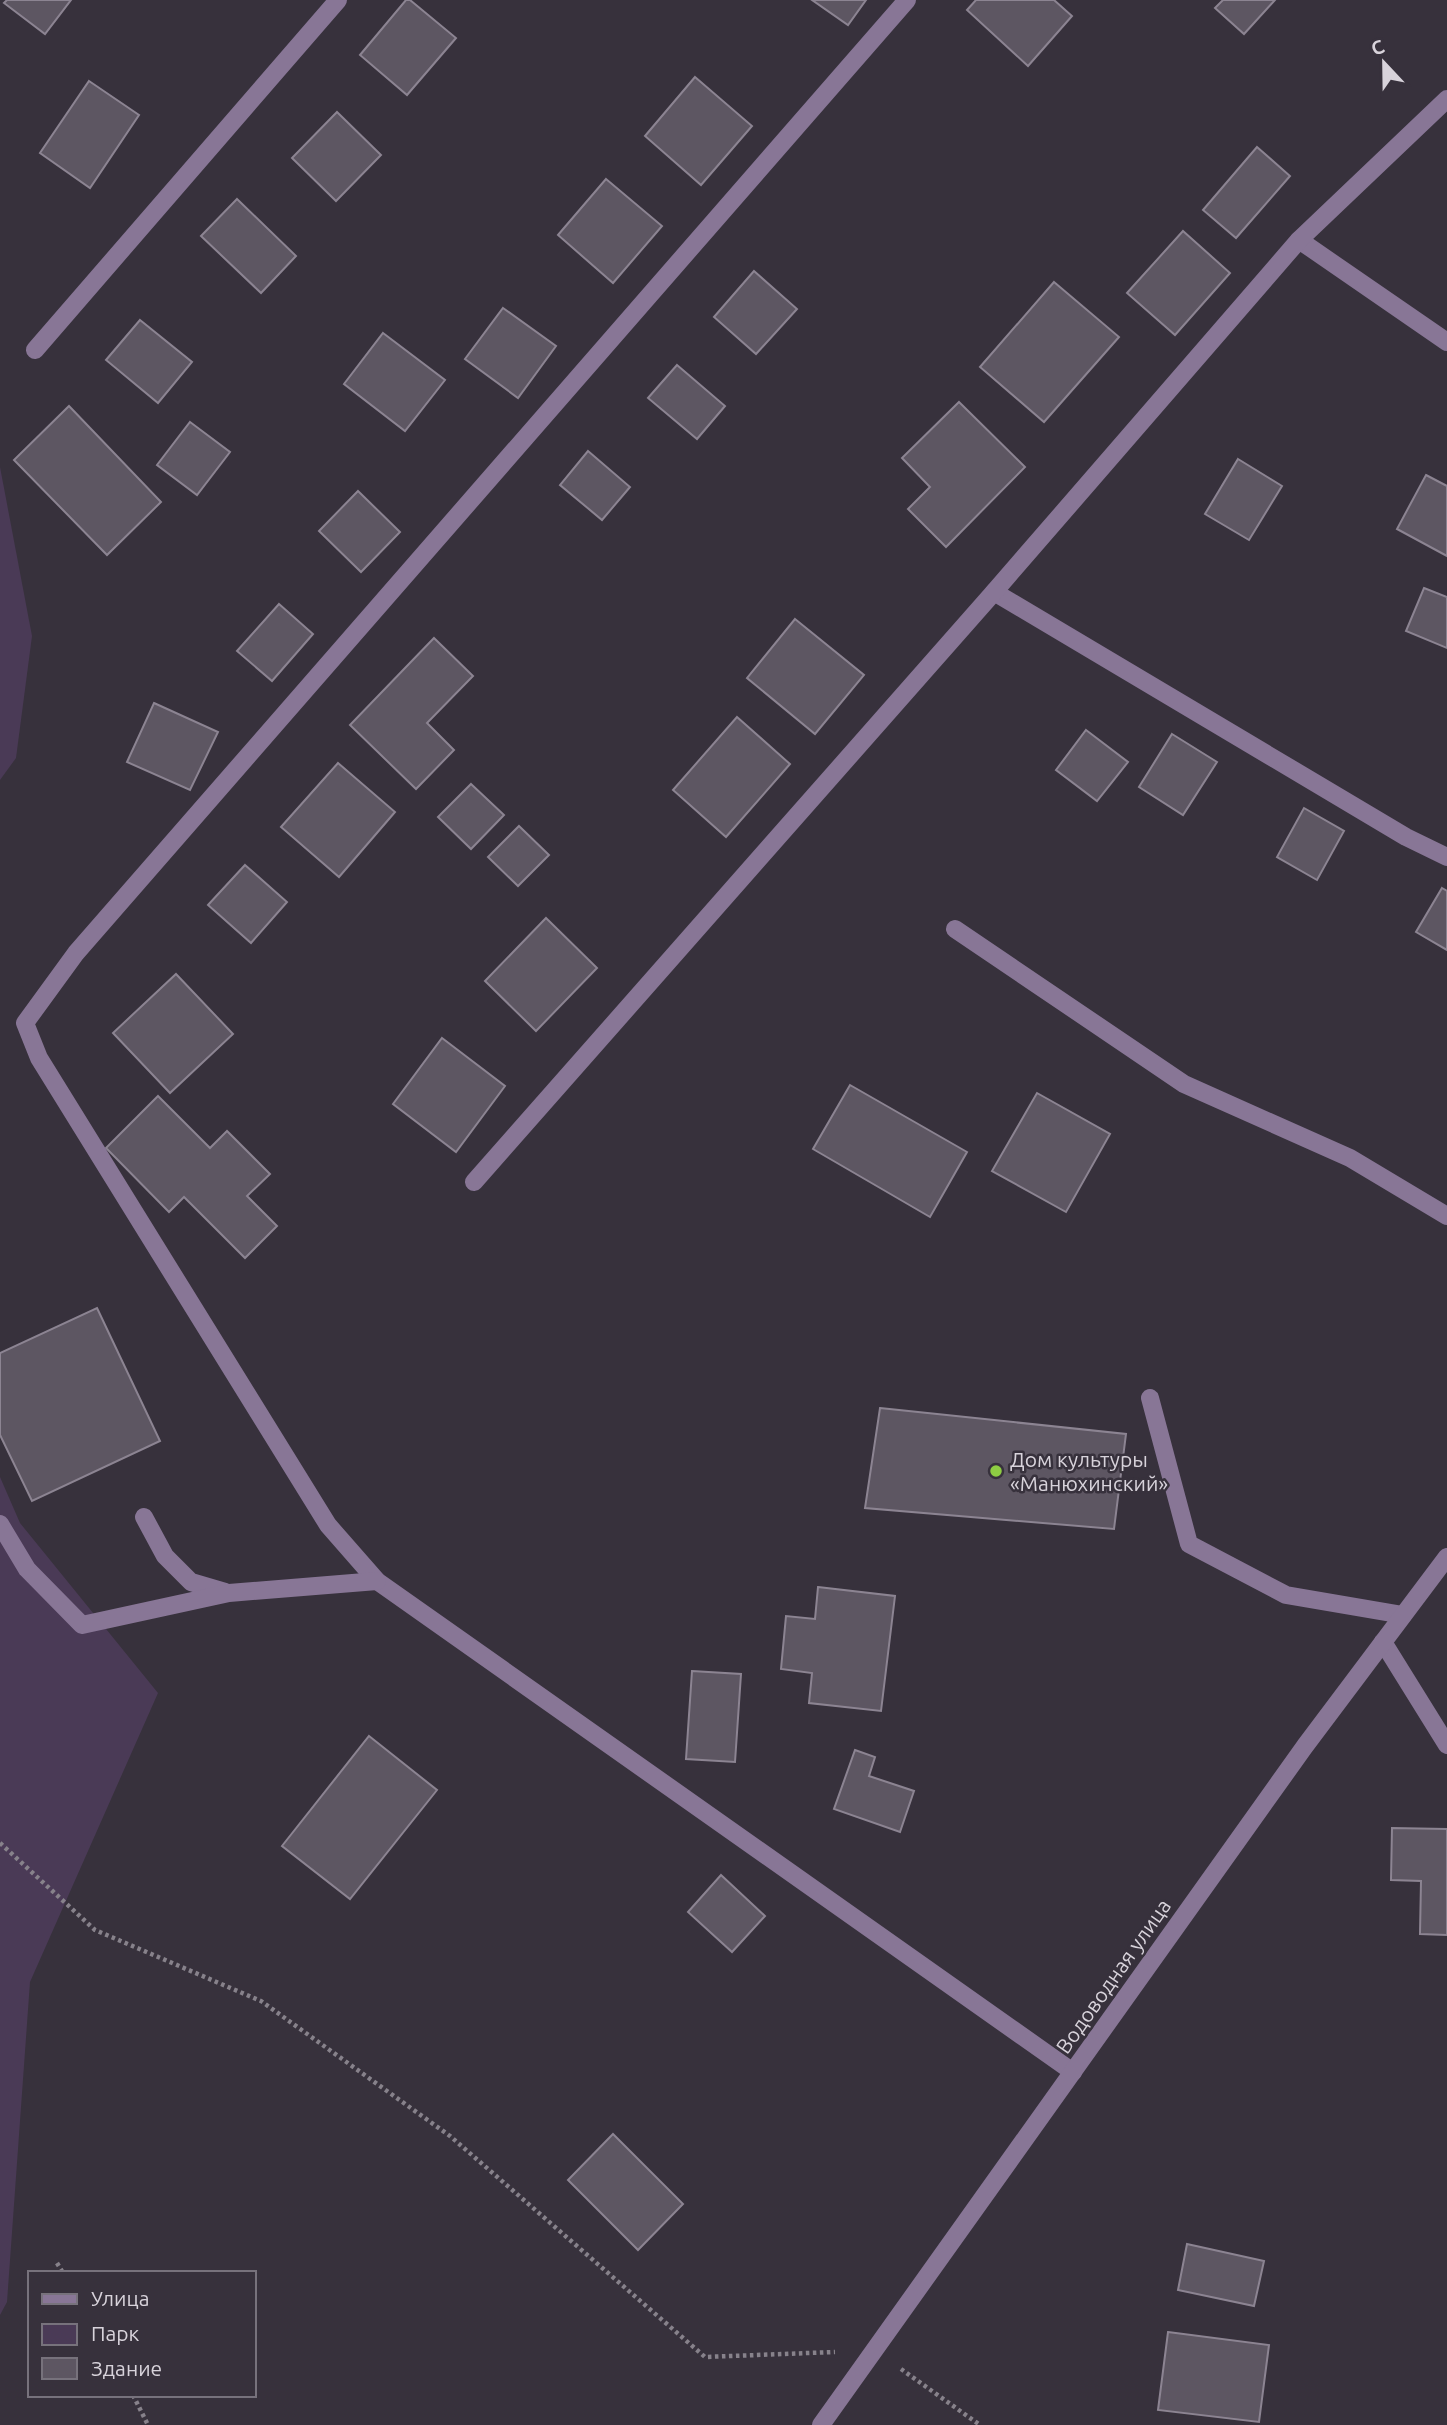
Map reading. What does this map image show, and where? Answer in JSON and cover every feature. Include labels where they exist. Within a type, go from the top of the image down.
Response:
[{"type":"street","points":[[35,350],[338,0]]},
{"type":"street","points":[[907,0],[76,953],[25,1023],[39,1058],[260,1418],[328,1525],[377,1581],[1073,2072]]},
{"type":"street","points":[[474,1182],[994,592],[1299,240],[1447,99]]},
{"type":"street","points":[[1299,240],[1447,342]]},
{"type":"street","points":[[994,592],[1395,830],[1447,857]]},
{"type":"street","points":[[955,929],[1184,1084],[1350,1158],[1447,1216]]},
{"type":"street","points":[[1150,1398],[1189,1544],[1286,1595],[1404,1615]]},
{"type":"street","points":[[144,1517],[165,1556],[191,1582],[229,1593]]},
{"type":"street","points":[[0,1524],[27,1569],[82,1625],[229,1593],[377,1581]]},
{"type":"street","name":"Водоводная улица","points":[[821,2425],[1305,1746],[1447,1556]]},
{"type":"street","points":[[1383,1642],[1447,1745]]},
{"type":"path","points":[[0,1843],[94,1930],[261,2001],[450,2136],[705,2357],[875,2351],[980,2425]]},
{"type":"path","points":[[57,2263],[62,2271]]},
{"type":"path","points":[[134,2397],[148,2425]]},
{"type":"green space","points":[[0,467],[32,636],[16,758],[0,780]]},
{"type":"green space","points":[[0,1477],[20,1523],[158,1693],[30,1982],[7,2302],[0,2315]]},
{"type":"building","points":[[7,0],[71,0],[45,34],[4,3]]},
{"type":"building","points":[[406,0],[410,0],[456,38],[407,95],[360,55]]},
{"type":"building","points":[[812,0],[866,0],[848,25]]},
{"type":"building","points":[[976,0],[1054,0],[1072,16],[1028,66],[967,10]]},
{"type":"building","points":[[1223,0],[1275,0],[1244,34],[1215,8]]},
{"type":"building","points":[[695,77],[752,126],[701,185],[645,136]]},
{"type":"building","points":[[89,81],[139,115],[90,188],[40,153]]},
{"type":"building","points":[[337,112],[381,155],[336,201],[292,158]]},
{"type":"building","points":[[1257,147],[1290,176],[1236,238],[1203,210]]},
{"type":"building","points":[[606,179],[662,226],[613,283],[558,235]]},
{"type":"building","points":[[237,199],[296,256],[261,293],[201,236]]},
{"type":"building","points":[[1183,231],[1230,273],[1175,335],[1127,293]]},
{"type":"building","points":[[754,271],[797,309],[756,354],[714,317]]},
{"type":"building","points":[[1054,282],[1119,337],[1044,422],[980,367]]},
{"type":"building","points":[[503,308],[556,346],[518,398],[465,359]]},
{"type":"building","points":[[140,320],[192,362],[158,403],[106,360]]},
{"type":"building","points":[[383,333],[445,380],[405,431],[344,384]]},
{"type":"building","points":[[677,365],[725,406],[697,439],[648,398]]},
{"type":"building","points":[[959,402],[1025,467],[946,547],[908,509],[930,487],[902,458]]},
{"type":"building","points":[[69,406],[161,502],[107,555],[14,460]]},
{"type":"building","points":[[190,422],[230,452],[197,495],[157,465]]},
{"type":"building","points":[[588,451],[630,487],[602,520],[560,485]]},
{"type":"building","points":[[1238,459],[1282,486],[1249,540],[1205,514]]},
{"type":"building","points":[[1426,475],[1447,486],[1447,556],[1397,529]]},
{"type":"building","points":[[358,491],[400,532],[361,572],[319,531]]},
{"type":"building","points":[[1424,588],[1447,597],[1447,648],[1406,631]]},
{"type":"building","points":[[279,604],[313,634],[272,681],[237,651]]},
{"type":"building","points":[[795,619],[864,675],[815,734],[747,678]]},
{"type":"building","points":[[434,638],[473,676],[427,723],[454,750],[416,789],[350,725]]},
{"type":"building","points":[[154,703],[218,732],[190,790],[127,762]]},
{"type":"building","points":[[737,717],[790,764],[726,837],[673,790]]},
{"type":"building","points":[[1086,730],[1128,762],[1097,801],[1056,770]]},
{"type":"building","points":[[1172,734],[1217,762],[1183,815],[1139,787]]},
{"type":"building","points":[[338,763],[395,812],[339,877],[281,827]]},
{"type":"building","points":[[471,784],[504,815],[471,849],[438,817]]},
{"type":"building","points":[[1304,808],[1344,831],[1317,880],[1277,857]]},
{"type":"building","points":[[519,826],[549,855],[518,886],[488,857]]},
{"type":"building","points":[[245,865],[287,902],[251,943],[208,905]]},
{"type":"building","points":[[1442,888],[1447,891],[1447,950],[1416,932]]},
{"type":"building","points":[[546,918],[597,968],[536,1031],[485,981]]},
{"type":"building","points":[[176,974],[233,1034],[170,1093],[113,1033]]},
{"type":"building","points":[[442,1038],[505,1086],[456,1152],[393,1104]]},
{"type":"building","points":[[850,1085],[967,1152],[930,1217],[813,1149]]},
{"type":"building","points":[[1037,1093],[1110,1134],[1066,1212],[992,1171]]},
{"type":"building","points":[[158,1096],[210,1148],[227,1131],[270,1174],[247,1196],[277,1226],[245,1258],[184,1197],[169,1212],[106,1148]]},
{"type":"building","points":[[97,1308],[160,1441],[32,1501],[0,1435],[0,1353]]},
{"type":"building","name":"Дом культуры «Манюхинский»","points":[[880,1408],[1126,1434],[1114,1529],[865,1508]]},
{"type":"building","points":[[818,1587],[895,1596],[881,1711],[809,1703],[812,1673],[781,1669],[786,1616],[815,1619]]},
{"type":"building","points":[[692,1671],[741,1674],[735,1762],[686,1759]]},
{"type":"building","points":[[369,1736],[437,1790],[350,1899],[282,1846]]},
{"type":"building","points":[[855,1750],[875,1757],[869,1776],[914,1791],[900,1832],[834,1809]]},
{"type":"building","points":[[1392,1828],[1447,1829],[1447,1935],[1420,1934],[1421,1881],[1391,1880]]},
{"type":"building","points":[[721,1875],[765,1916],[732,1952],[688,1912]]},
{"type":"building","points":[[613,2134],[683,2204],[638,2250],[568,2180]]},
{"type":"building","points":[[1187,2244],[1264,2261],[1254,2306],[1178,2290]]},
{"type":"building","points":[[1168,2332],[1269,2345],[1259,2422],[1158,2410]]},
{"type":"place","name":"Дом культуры «Манюхинский»","points":[[996,1471]]}]
